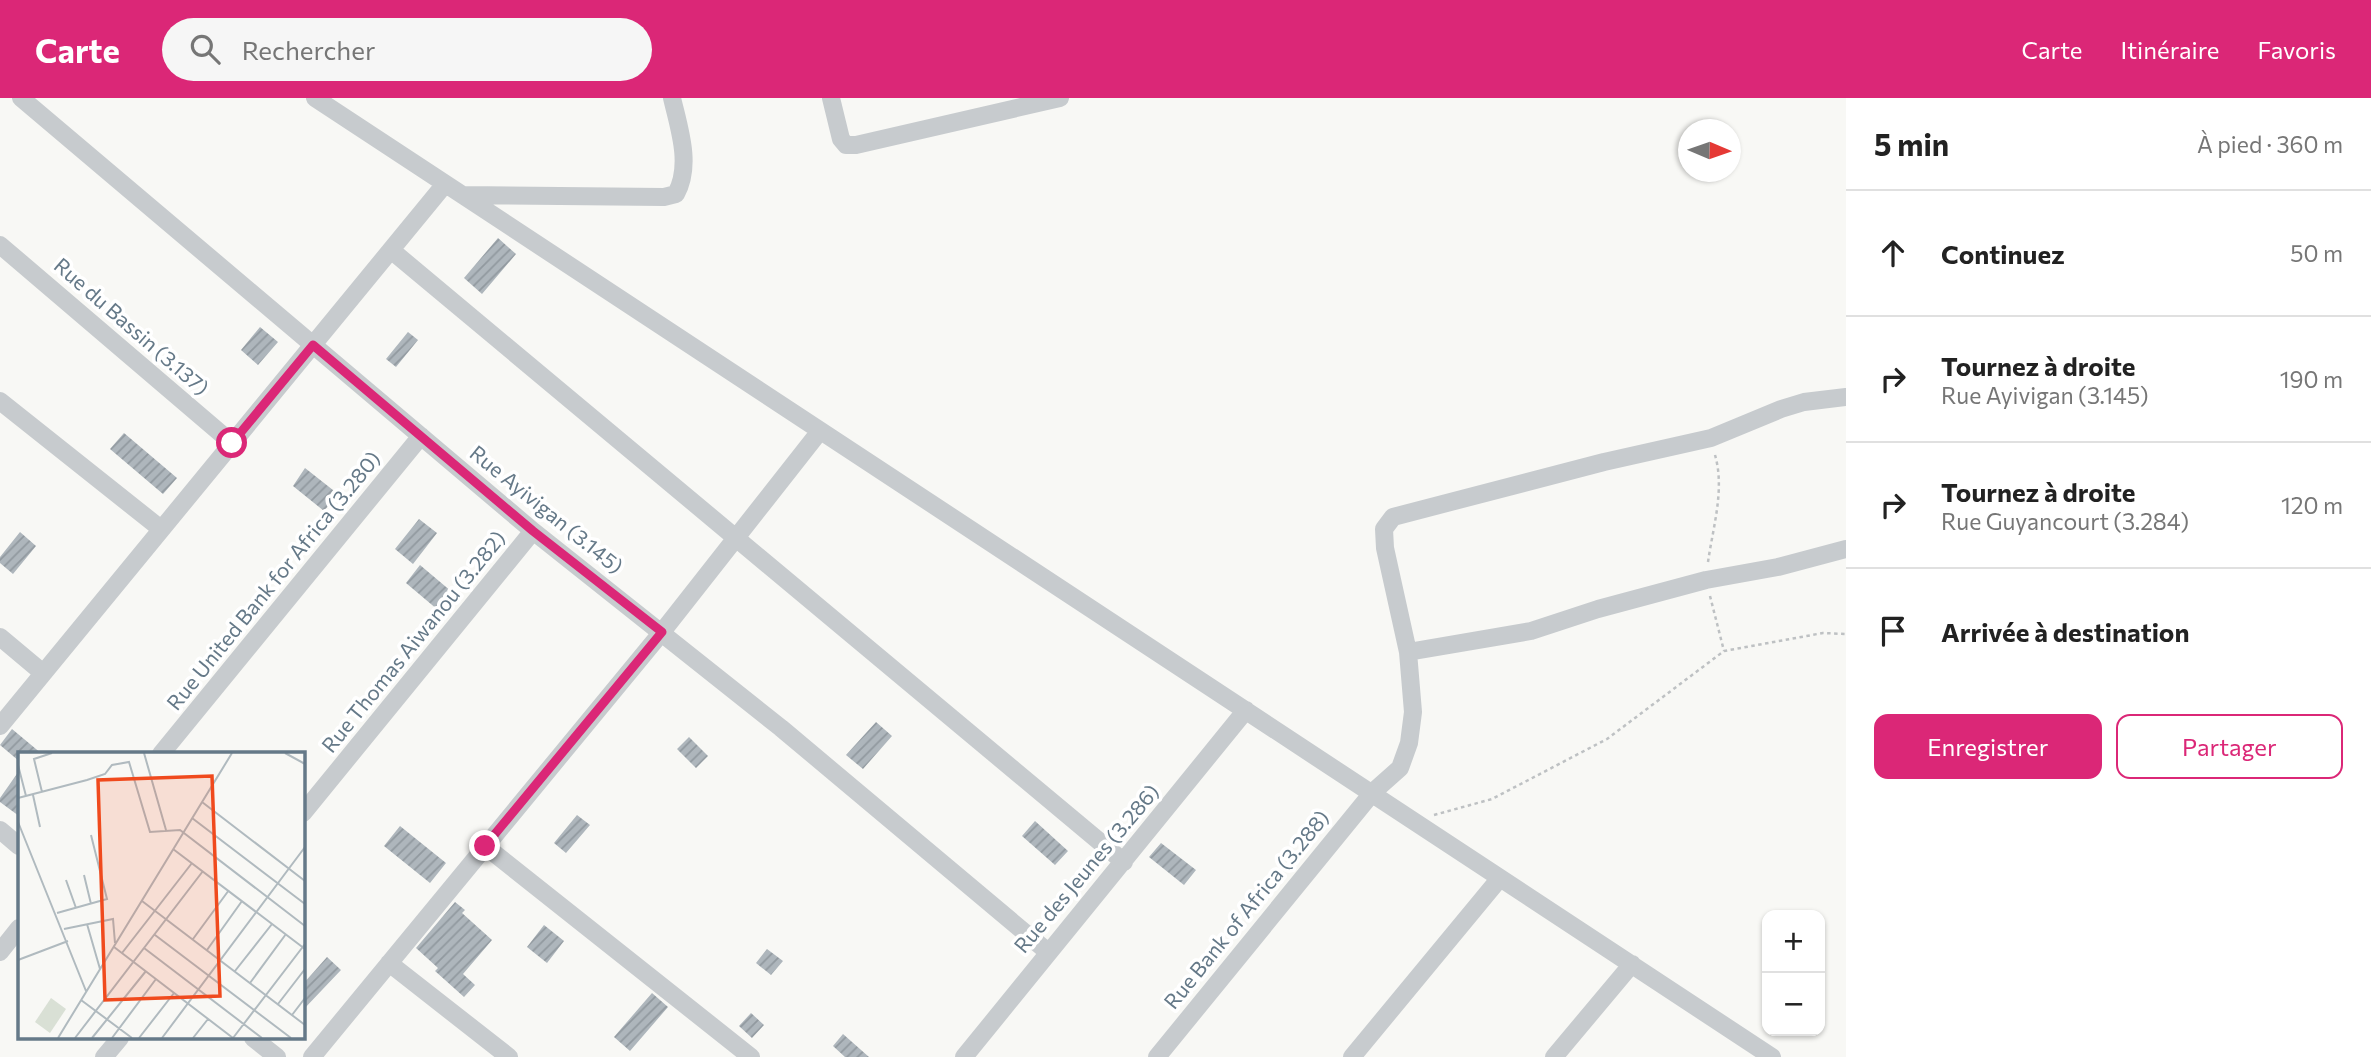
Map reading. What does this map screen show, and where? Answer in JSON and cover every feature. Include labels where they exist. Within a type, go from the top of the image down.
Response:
[{"type":"street","name":"Rue Ayivigan (3.145)","points":[[21,98],[533,531],[781,728],[1048,952]]},
{"type":"street","points":[[315,98],[1772,1057]]},
{"type":"street","points":[[463,195],[652,197],[676,194],[682,178],[684,159],[672,98]]},
{"type":"street","points":[[831,98],[841,139],[846,145],[856,145],[1060,98]]},
{"type":"street","points":[[0,726],[445,184]]},
{"type":"street","name":"Rue du Bassin (3.137)","points":[[0,245],[232,443]]},
{"type":"street","points":[[391,250],[1124,862]]},
{"type":"street","name":"Rue Bank of Africa (3.288)","points":[[1157,1057],[1373,792],[1400,768],[1409,743],[1413,712],[1408,652],[1385,548],[1384,529],[1393,517],[1604,462],[1711,438],[1793,405],[1846,397]]},
{"type":"street","points":[[0,401],[161,529]]},
{"type":"street","points":[[312,1057],[662,632],[820,431]]},
{"type":"street","name":"Rue United Bank for Africa (3.280)","points":[[163,752],[421,436]]},
{"type":"street","name":"Rue Thomas Aiwanou (3.282)","points":[[304,812],[533,531]]},
{"type":"street","points":[[1408,652],[1531,631],[1598,609],[1706,580],[1778,567],[1846,549]]},
{"type":"street","points":[[0,637],[43,673]]},
{"type":"street","name":"Rue des Jeunes (3.286)","points":[[964,1057],[1246,710]]},
{"type":"street","points":[[0,831],[18,845]]},
{"type":"street","points":[[485,846],[751,1057]]},
{"type":"street","points":[[1352,1057],[1500,878]]},
{"type":"street","points":[[0,951],[18,929]]},
{"type":"street","points":[[389,962],[509,1057]]},
{"type":"street","points":[[1554,1057],[1632,964]]},
{"type":"street","points":[[104,1057],[118,1040]]},
{"type":"street","points":[[256,1040],[277,1057]]},
{"type":"path","points":[[1711,438],[1719,468],[1718,496],[1706,580],[1724,651]]},
{"type":"path","points":[[1413,821],[1492,799],[1607,739],[1724,651],[1823,633],[1846,634]]},
{"type":"building","points":[[498,238],[516,254],[482,294],[464,278]]},
{"type":"building","points":[[260,327],[278,342],[258,365],[241,350]]},
{"type":"building","points":[[408,332],[418,340],[396,367],[386,359]]},
{"type":"building","points":[[124,433],[177,478],[163,494],[110,449]]},
{"type":"building","points":[[305,468],[338,494],[324,511],[293,486]]},
{"type":"building","points":[[419,519],[437,533],[413,564],[395,549]]},
{"type":"building","points":[[20,532],[36,546],[13,574],[0,563],[0,557]]},
{"type":"building","points":[[420,565],[452,592],[438,610],[406,583]]},
{"type":"building","points":[[876,722],[892,736],[863,769],[846,755]]},
{"type":"building","points":[[12,729],[40,752],[18,752],[18,760],[0,745]]},
{"type":"building","points":[[689,737],[708,756],[696,768],[677,749]]},
{"type":"building","points":[[18,772],[18,815],[0,802]]},
{"type":"building","points":[[577,815],[590,825],[566,853],[554,843]]},
{"type":"building","points":[[1035,821],[1068,851],[1055,865],[1022,836]]},
{"type":"building","points":[[400,826],[446,863],[430,883],[384,846]]},
{"type":"building","points":[[1161,843],[1196,870],[1184,885],[1149,857]]},
{"type":"building","points":[[455,902],[465,910],[462,913],[492,940],[463,974],[475,985],[464,997],[435,971],[438,968],[416,948]]},
{"type":"building","points":[[544,925],[564,941],[547,963],[527,947]]},
{"type":"building","points":[[767,949],[783,961],[771,975],[756,963]]},
{"type":"building","points":[[327,957],[341,970],[304,1009],[304,983]]},
{"type":"building","points":[[652,993],[668,1007],[630,1051],[614,1037]]},
{"type":"building","points":[[751,1013],[764,1025],[752,1038],[739,1026]]},
{"type":"building","points":[[843,1034],[869,1057],[845,1057],[833,1046]]},
{"type":"route","points":[[232,443],[313,345],[533,531],[662,632],[485,846]]}]
